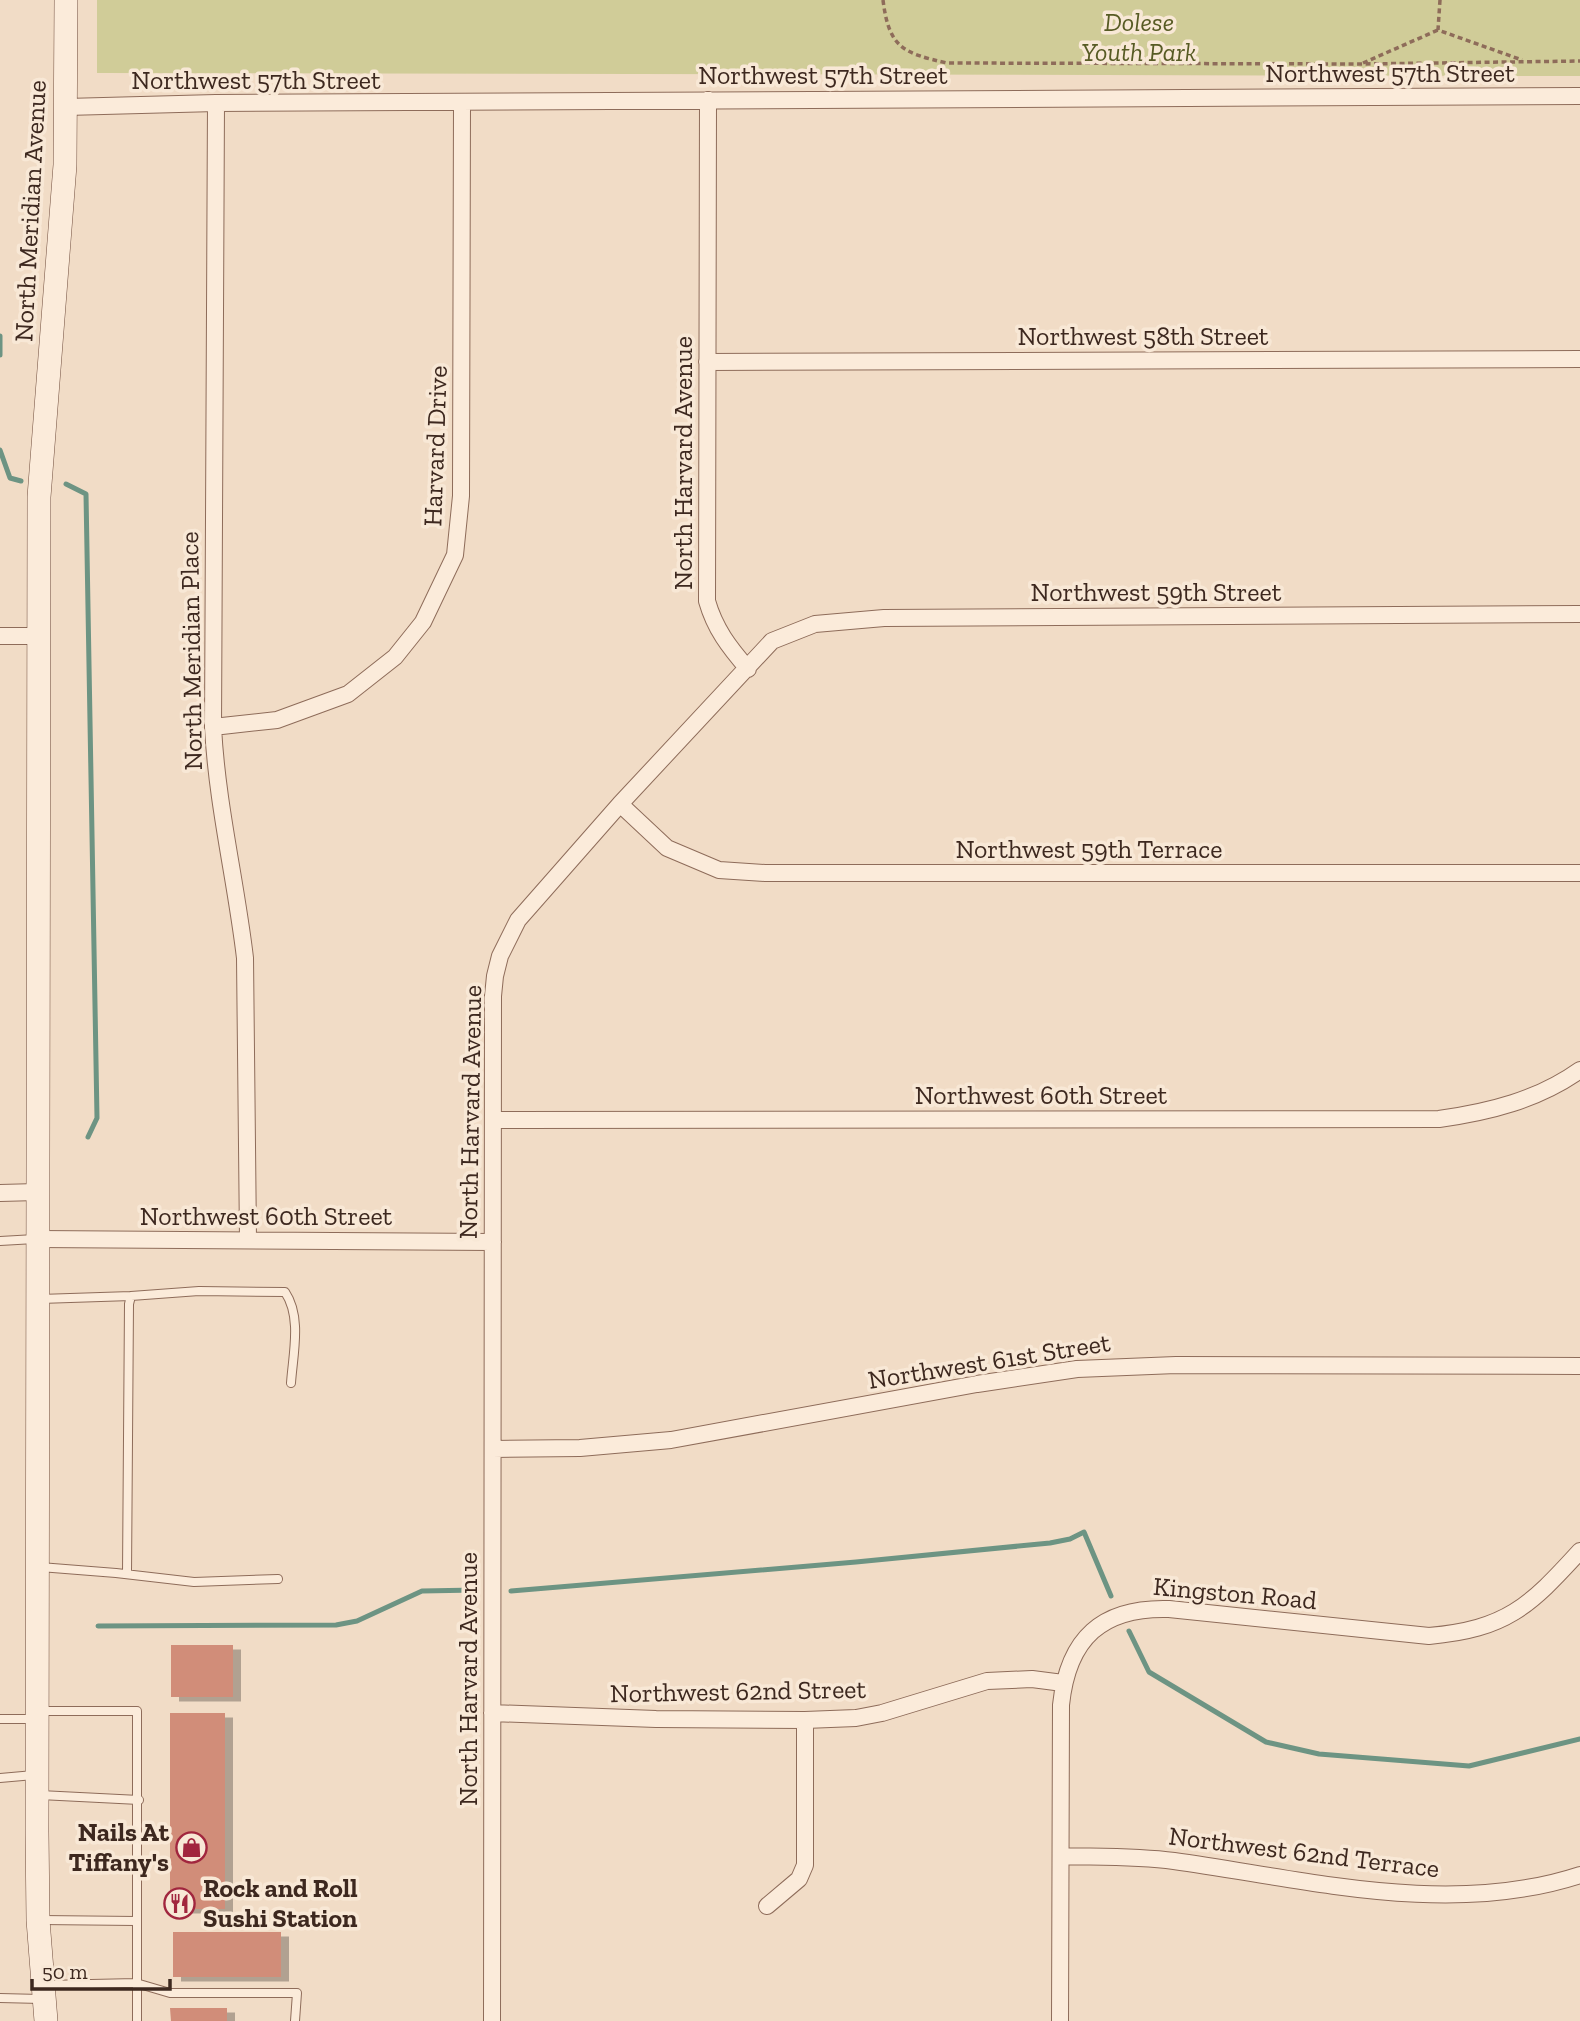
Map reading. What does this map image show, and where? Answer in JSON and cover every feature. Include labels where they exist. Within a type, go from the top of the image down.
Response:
[{"type":"main road","name":"North Meridian Avenue","points":[[44,2002],[38,1920],[37,1785],[39,497],[61,232],[66,107],[66,0]]},
{"type":"street","name":"Northwest 57th Street","points":[[66,107],[216,103],[1580,96]]},
{"type":"street","name":"North Harvard Avenue","points":[[492,2021],[495,976],[505,946],[518,920],[620,804],[748,669],[727,645],[716,627],[708,601],[708,100]]},
{"type":"street","name":"North Meridian Place","points":[[216,103],[213,727],[215,767],[245,958],[248,1239]]},
{"type":"street","name":"Harvard Drive","points":[[213,727],[277,720],[348,694],[395,657],[424,622],[455,555],[461,496],[462,103]]},
{"type":"street","name":"Northwest 58th Street","points":[[707,362],[1580,359]]},
{"type":"street","name":"Northwest 59th Street","points":[[748,669],[772,641],[815,624],[884,618],[1580,614]]},
{"type":"street","points":[[0,636],[38,636]]},
{"type":"street","name":"Northwest 59th Terrace","points":[[620,804],[667,848],[719,870],[765,873],[1580,873]]},
{"type":"street","name":"Northwest 60th Street","points":[[493,1121],[1439,1119],[1505,1106],[1534,1096],[1580,1070]]},
{"type":"street","points":[[0,1193],[37,1192]]},
{"type":"street","name":"Northwest 60th Street","points":[[38,1239],[493,1242]]},
{"type":"street","name":"Northwest 61st Street","points":[[493,1449],[580,1448],[660,1441],[977,1384],[1077,1369],[1176,1365],[1580,1366]]},
{"type":"street","name":"Kingston Road","points":[[1060,2021],[1063,1683],[1076,1652],[1098,1626],[1113,1616],[1144,1608],[1429,1636],[1457,1633],[1483,1628],[1509,1617],[1529,1604],[1580,1551]]},
{"type":"street","name":"Northwest 62nd Street","points":[[492,1713],[656,1719],[856,1718],[882,1713],[987,1681],[1032,1679],[1063,1683]]},
{"type":"street","points":[[766,1906],[799,1879],[804,1864],[805,1720]]},
{"type":"street","name":"Northwest 62nd Terrace","points":[[1062,1856],[1171,1861],[1347,1887],[1411,1892],[1497,1892],[1580,1875]]},
{"type":"lane","points":[[0,1241],[38,1239]]},
{"type":"lane","points":[[38,1299],[199,1291],[285,1292],[291,1301],[295,1325],[291,1383]]},
{"type":"lane","points":[[127,1574],[131,1296]]},
{"type":"lane","points":[[37,1567],[194,1582],[278,1579]]},
{"type":"lane","points":[[0,1719],[137,1711],[137,2021]]},
{"type":"lane","points":[[0,1778],[138,1800]]},
{"type":"lane","points":[[38,1920],[136,1921]]},
{"type":"lane","points":[[0,1998],[44,2002],[136,1983],[170,1993],[297,1993],[295,2021]]},
{"type":"path","points":[[883,0],[886,21],[896,43],[918,56],[947,63],[1362,64],[1580,61]]},
{"type":"path","points":[[1438,30],[1440,0]]},
{"type":"path","points":[[1362,64],[1438,30],[1524,60]]},
{"type":"green space","name":"Dolese Youth Park","points":[[97,0],[1580,0],[1580,76],[97,73]]},
{"type":"building","points":[[171,1645],[233,1645],[233,1697],[171,1697]]},
{"type":"building","points":[[170,1713],[225,1713],[225,1909],[170,1909]]},
{"type":"building","points":[[173,1932],[281,1932],[281,1977],[173,1977]]},
{"type":"building","points":[[170,2008],[227,2008],[227,2021],[171,2021]]},
{"type":"waterway","points":[[0,336],[0,355]]},
{"type":"waterway","points":[[0,450],[10,478],[21,481]]},
{"type":"waterway","points":[[66,484],[86,494],[97,1118],[88,1137]]},
{"type":"waterway","points":[[511,1591],[1050,1543],[1070,1539],[1084,1532],[1111,1596]]},
{"type":"waterway","points":[[98,1626],[336,1625],[357,1621],[422,1591],[476,1590]]},
{"type":"waterway","points":[[1129,1631],[1149,1672],[1266,1742],[1319,1754],[1469,1766],[1580,1739]]},
{"type":"place","name":"Nails At Tiffany's","points":[[192,1847]]},
{"type":"place","name":"Rock and Roll Sushi Station","points":[[180,1903]]}]
